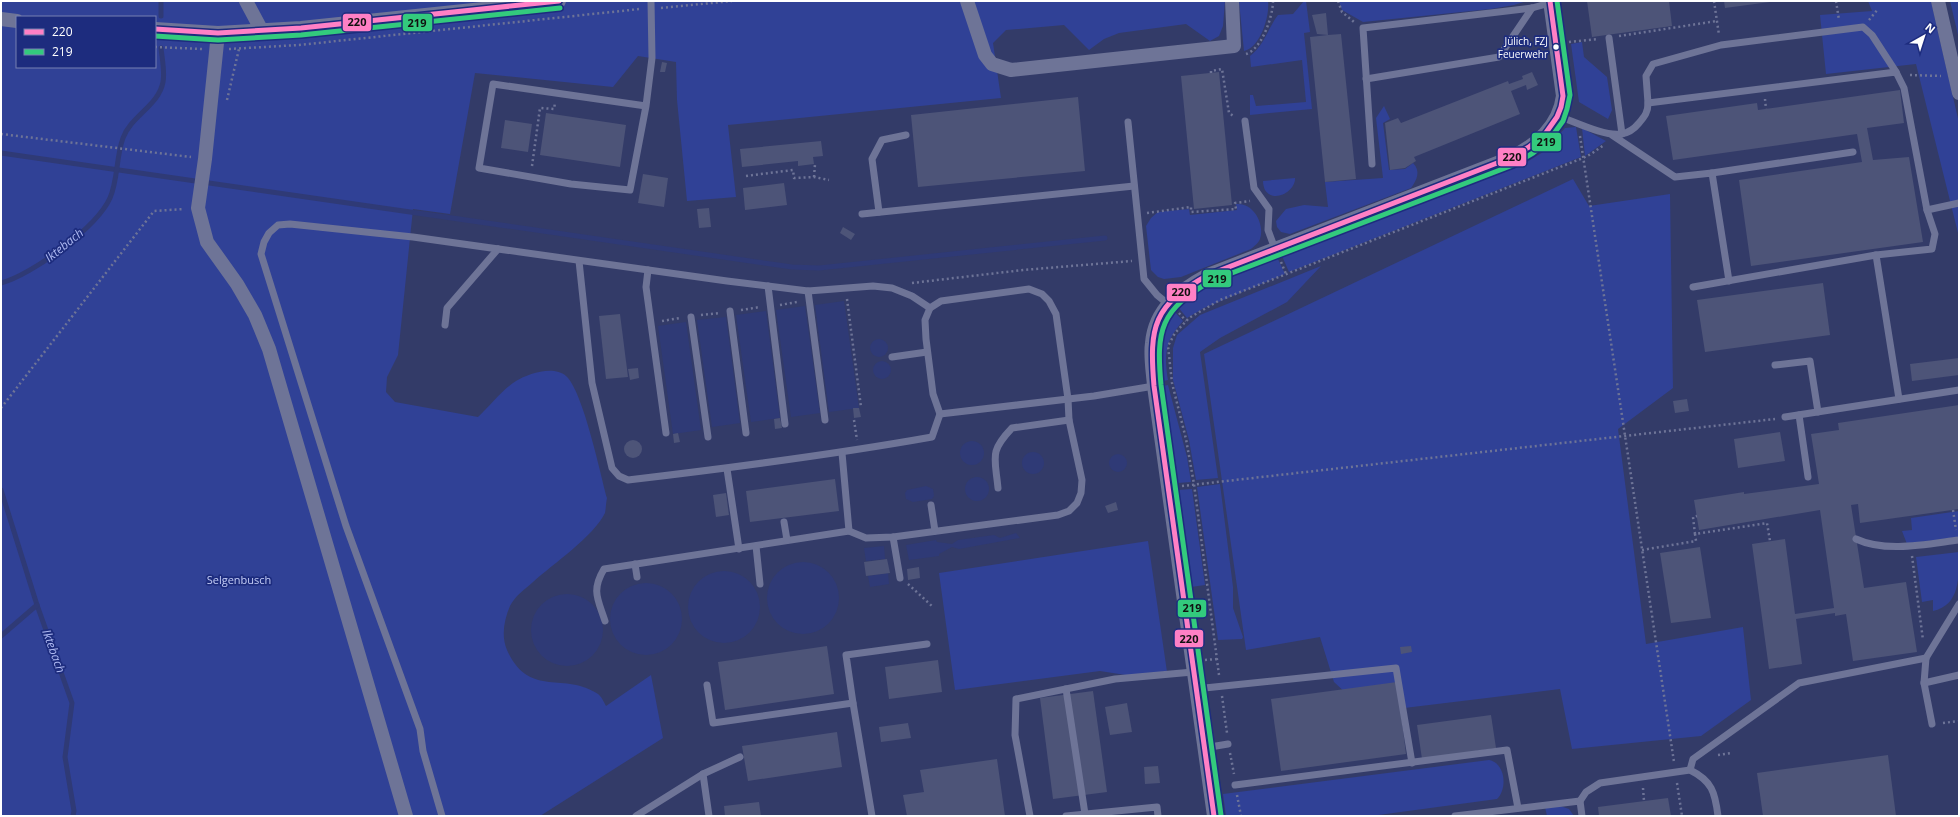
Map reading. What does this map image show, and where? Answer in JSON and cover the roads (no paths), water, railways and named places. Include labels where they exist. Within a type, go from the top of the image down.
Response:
[{"type":"street","points":[[246,1],[262,31]]},
{"type":"street","points":[[156,29],[218,33],[262,31],[559,1]]},
{"type":"street","points":[[968,1],[985,54],[992,64],[1011,70],[1234,46],[1232,1]]},
{"type":"street","points":[[1938,1],[1959,93]]},
{"type":"street","points":[[1214,816],[1154,386],[1152,343],[1156,324],[1168,304],[1177,294],[1208,275],[1510,158],[1536,142],[1547,133],[1558,116],[1563,96],[1550,2]]},
{"type":"street","points":[[1,19],[16,21]]},
{"type":"street","points":[[218,33],[218,50],[198,205],[201,225],[207,242],[237,284],[255,315],[269,349],[406,816]]},
{"type":"lane","points":[[1372,164],[1363,28],[1532,8],[1550,2]]},
{"type":"lane","points":[[646,106],[493,84],[479,168],[571,184],[630,190],[646,106],[653,47],[651,5]]},
{"type":"lane","points":[[1366,79],[1499,57],[1532,8]]},
{"type":"lane","points":[[1612,135],[1622,134],[1636,126],[1645,116],[1648,110],[1646,76],[1653,64],[1720,45],[1863,27],[1872,34],[1904,88],[1927,210],[1935,234],[1932,249],[1876,255],[1693,287]]},
{"type":"lane","points":[[1609,38],[1622,134]]},
{"type":"lane","points":[[1648,103],[1896,74]]},
{"type":"lane","points":[[1558,116],[1612,135],[1675,177],[1853,152]]},
{"type":"lane","points":[[1245,121],[1254,188],[1269,209],[1268,230],[1275,249]]},
{"type":"lane","points":[[1128,122],[1144,279],[1157,295],[1168,304]]},
{"type":"lane","points":[[879,212],[872,159],[882,140],[906,135]]},
{"type":"lane","points":[[1712,173],[1729,281]]},
{"type":"lane","points":[[862,214],[1134,186]]},
{"type":"lane","points":[[1927,210],[1959,203]]},
{"type":"lane","points":[[442,816],[424,751],[420,729],[346,526],[261,254],[264,242],[269,233],[278,225],[290,224],[413,237],[579,261],[808,291],[873,286],[892,288],[912,296],[930,308]]},
{"type":"lane","points":[[445,325],[447,308],[498,249]]},
{"type":"lane","points":[[1876,255],[1899,399]]},
{"type":"lane","points":[[579,261],[592,383],[612,468],[619,476],[628,480],[727,469],[842,453],[932,437],[940,414],[933,394],[927,352],[925,320],[930,308],[941,301],[1019,289],[1029,289],[1042,294],[1049,301],[1056,314],[1068,399],[1069,420],[1082,480],[1081,493],[1077,503],[1069,511],[1058,516],[893,537],[866,538],[849,531],[604,569],[597,580],[596,592],[605,621]]},
{"type":"lane","points":[[648,270],[646,287],[666,433]]},
{"type":"lane","points":[[768,286],[785,424]]},
{"type":"lane","points":[[808,291],[825,420]]},
{"type":"lane","points":[[730,311],[746,433]]},
{"type":"lane","points":[[691,317],[708,437]]},
{"type":"lane","points":[[892,357],[927,352]]},
{"type":"lane","points":[[1775,365],[1810,361],[1818,412]]},
{"type":"lane","points":[[940,414],[1068,399],[1154,386]]},
{"type":"lane","points":[[1785,418],[1959,390]]},
{"type":"lane","points":[[1799,415],[1808,477]]},
{"type":"lane","points":[[998,488],[994,456],[997,446],[1012,428],[1069,420]]},
{"type":"lane","points":[[842,453],[849,531]]},
{"type":"lane","points":[[727,469],[739,549]]},
{"type":"lane","points":[[931,505],[935,531]]},
{"type":"lane","points":[[784,522],[787,540]]},
{"type":"lane","points":[[893,537],[900,578]]},
{"type":"lane","points":[[1856,539],[1864,543],[1911,547],[1958,540]]},
{"type":"lane","points":[[756,546],[760,584]]},
{"type":"lane","points":[[635,564],[637,577]]},
{"type":"lane","points":[[1932,724],[1924,683],[1926,658],[1959,604]]},
{"type":"lane","points":[[872,816],[846,655],[927,644]]},
{"type":"lane","points":[[1690,770],[1693,759],[1799,683],[1926,658]]},
{"type":"lane","points":[[1196,689],[1396,668],[1412,764]]},
{"type":"lane","points":[[1030,816],[1015,735],[1016,699],[1115,679],[1193,672]]},
{"type":"lane","points":[[1924,683],[1959,675]]},
{"type":"lane","points":[[707,685],[713,723],[853,703]]},
{"type":"lane","points":[[1066,689],[1085,814]]},
{"type":"lane","points":[[1204,748],[1228,744]]},
{"type":"lane","points":[[1236,785],[1412,764],[1507,750],[1518,808]]},
{"type":"lane","points":[[636,816],[703,774],[740,757]]},
{"type":"lane","points":[[1582,816],[1580,801],[1586,792],[1600,783],[1690,770],[1702,776],[1712,788],[1716,800],[1718,816]]},
{"type":"lane","points":[[703,774],[709,816]]},
{"type":"lane","points":[[1455,816],[1580,801]]},
{"type":"lane","points":[[1066,816],[1157,807],[1158,816]]},
{"type":"waterway","name":"Iktebach","points":[[161,1],[161,16]]},
{"type":"waterway","name":"Iktebach","points":[[1,283],[14,278],[46,260],[78,236],[103,210],[113,191],[123,138],[132,123],[151,104],[163,82],[164,74],[161,48]]},
{"type":"waterway","points":[[1,153],[792,267],[819,268],[1105,238]]},
{"type":"waterway","name":"Iktebach","points":[[1,490],[37,605],[72,703],[65,757],[74,811],[73,816]]},
{"type":"waterway","points":[[1,636],[37,605]]},
{"type":"place","name":"Jülich, FZJ Feuerwehr","points":[[1556,47]]},
{"type":"park label","name":"Selgenbusch","points":[[239,579]]}]
